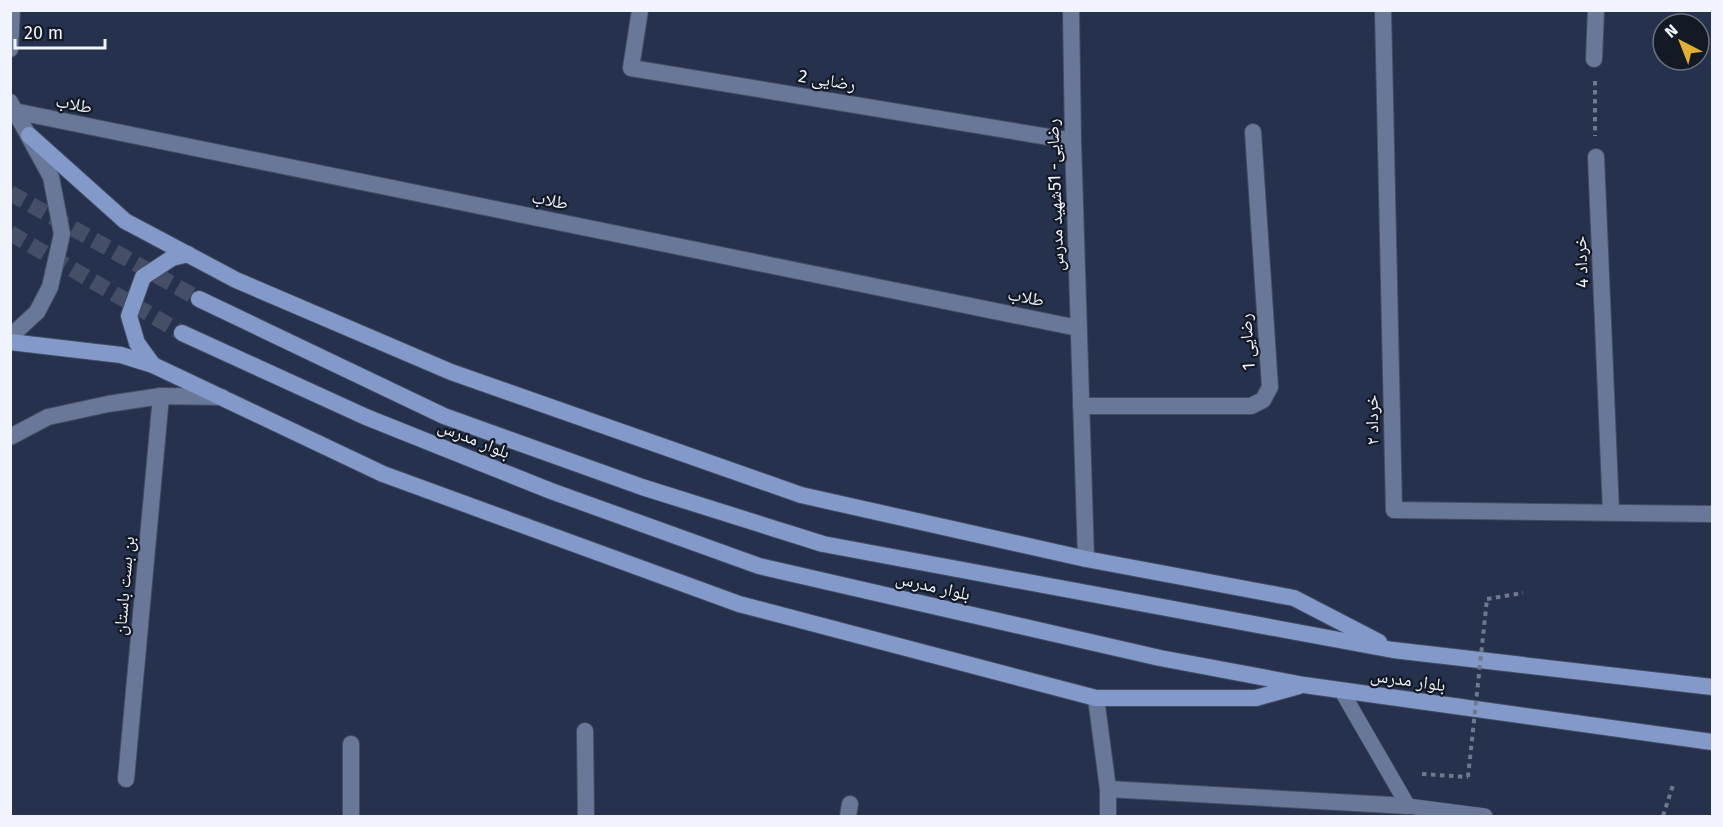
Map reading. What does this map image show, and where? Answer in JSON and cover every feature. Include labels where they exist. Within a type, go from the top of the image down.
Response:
[{"type":"main road","points":[[28,135],[126,221],[236,280],[451,372],[801,495],[1086,559],[1294,598],[1393,650]]},
{"type":"main road","points":[[153,365],[137,343],[129,316],[143,277],[172,258],[188,254]]},
{"type":"main road","name":"بلوار مدرس","points":[[199,299],[444,416],[642,487],[823,544],[1393,650],[1713,687]]},
{"type":"main road","name":"بلوار مدرس","points":[[182,333],[366,417],[551,491],[759,566],[1149,655],[1304,685],[1713,742]]},
{"type":"main road","points":[[10,342],[121,355],[153,365],[383,474],[739,604],[1096,698],[1256,698],[1304,685]]},
{"type":"street","points":[[10,49],[12,10]]},
{"type":"street","name":"رضایی 2","points":[[640,10],[631,68],[1073,141]]},
{"type":"street","name":"رضایی- 51شهید مدرس","points":[[1071,10],[1086,559]]},
{"type":"street","name":"خرداد ۲","points":[[1383,10],[1394,510],[1713,513]]},
{"type":"street","points":[[1594,59],[1596,10]]},
{"type":"street","points":[[10,337],[37,312],[50,287],[62,234],[51,177],[12,106]]},
{"type":"street","name":"طلاب","points":[[12,106],[1078,328]]},
{"type":"street","name":"رضایی 1","points":[[1081,406],[1251,406],[1263,400],[1270,387],[1253,132]]},
{"type":"street","name":"خرداد 4","points":[[1596,158],[1611,512]]},
{"type":"street","points":[[10,437],[48,417],[108,404],[161,396],[223,397]]},
{"type":"street","name":"بن بست باستان","points":[[126,779],[161,396]]},
{"type":"street","points":[[1096,698],[1108,789],[1108,816]]},
{"type":"street","points":[[585,731],[586,816]]},
{"type":"street","points":[[351,744],[351,816]]},
{"type":"street","points":[[1108,789],[1408,806]]},
{"type":"lane","points":[[1341,690],[1408,806],[1485,816]]},
{"type":"path","points":[[1594,59],[1596,158]]},
{"type":"path","points":[[1422,774],[1468,777],[1487,599],[1522,593]]},
{"type":"path","points":[[1663,816],[1674,782]]},
{"type":"tunnel","points":[[10,193],[199,299]]},
{"type":"tunnel","points":[[10,233],[182,333]]}]
